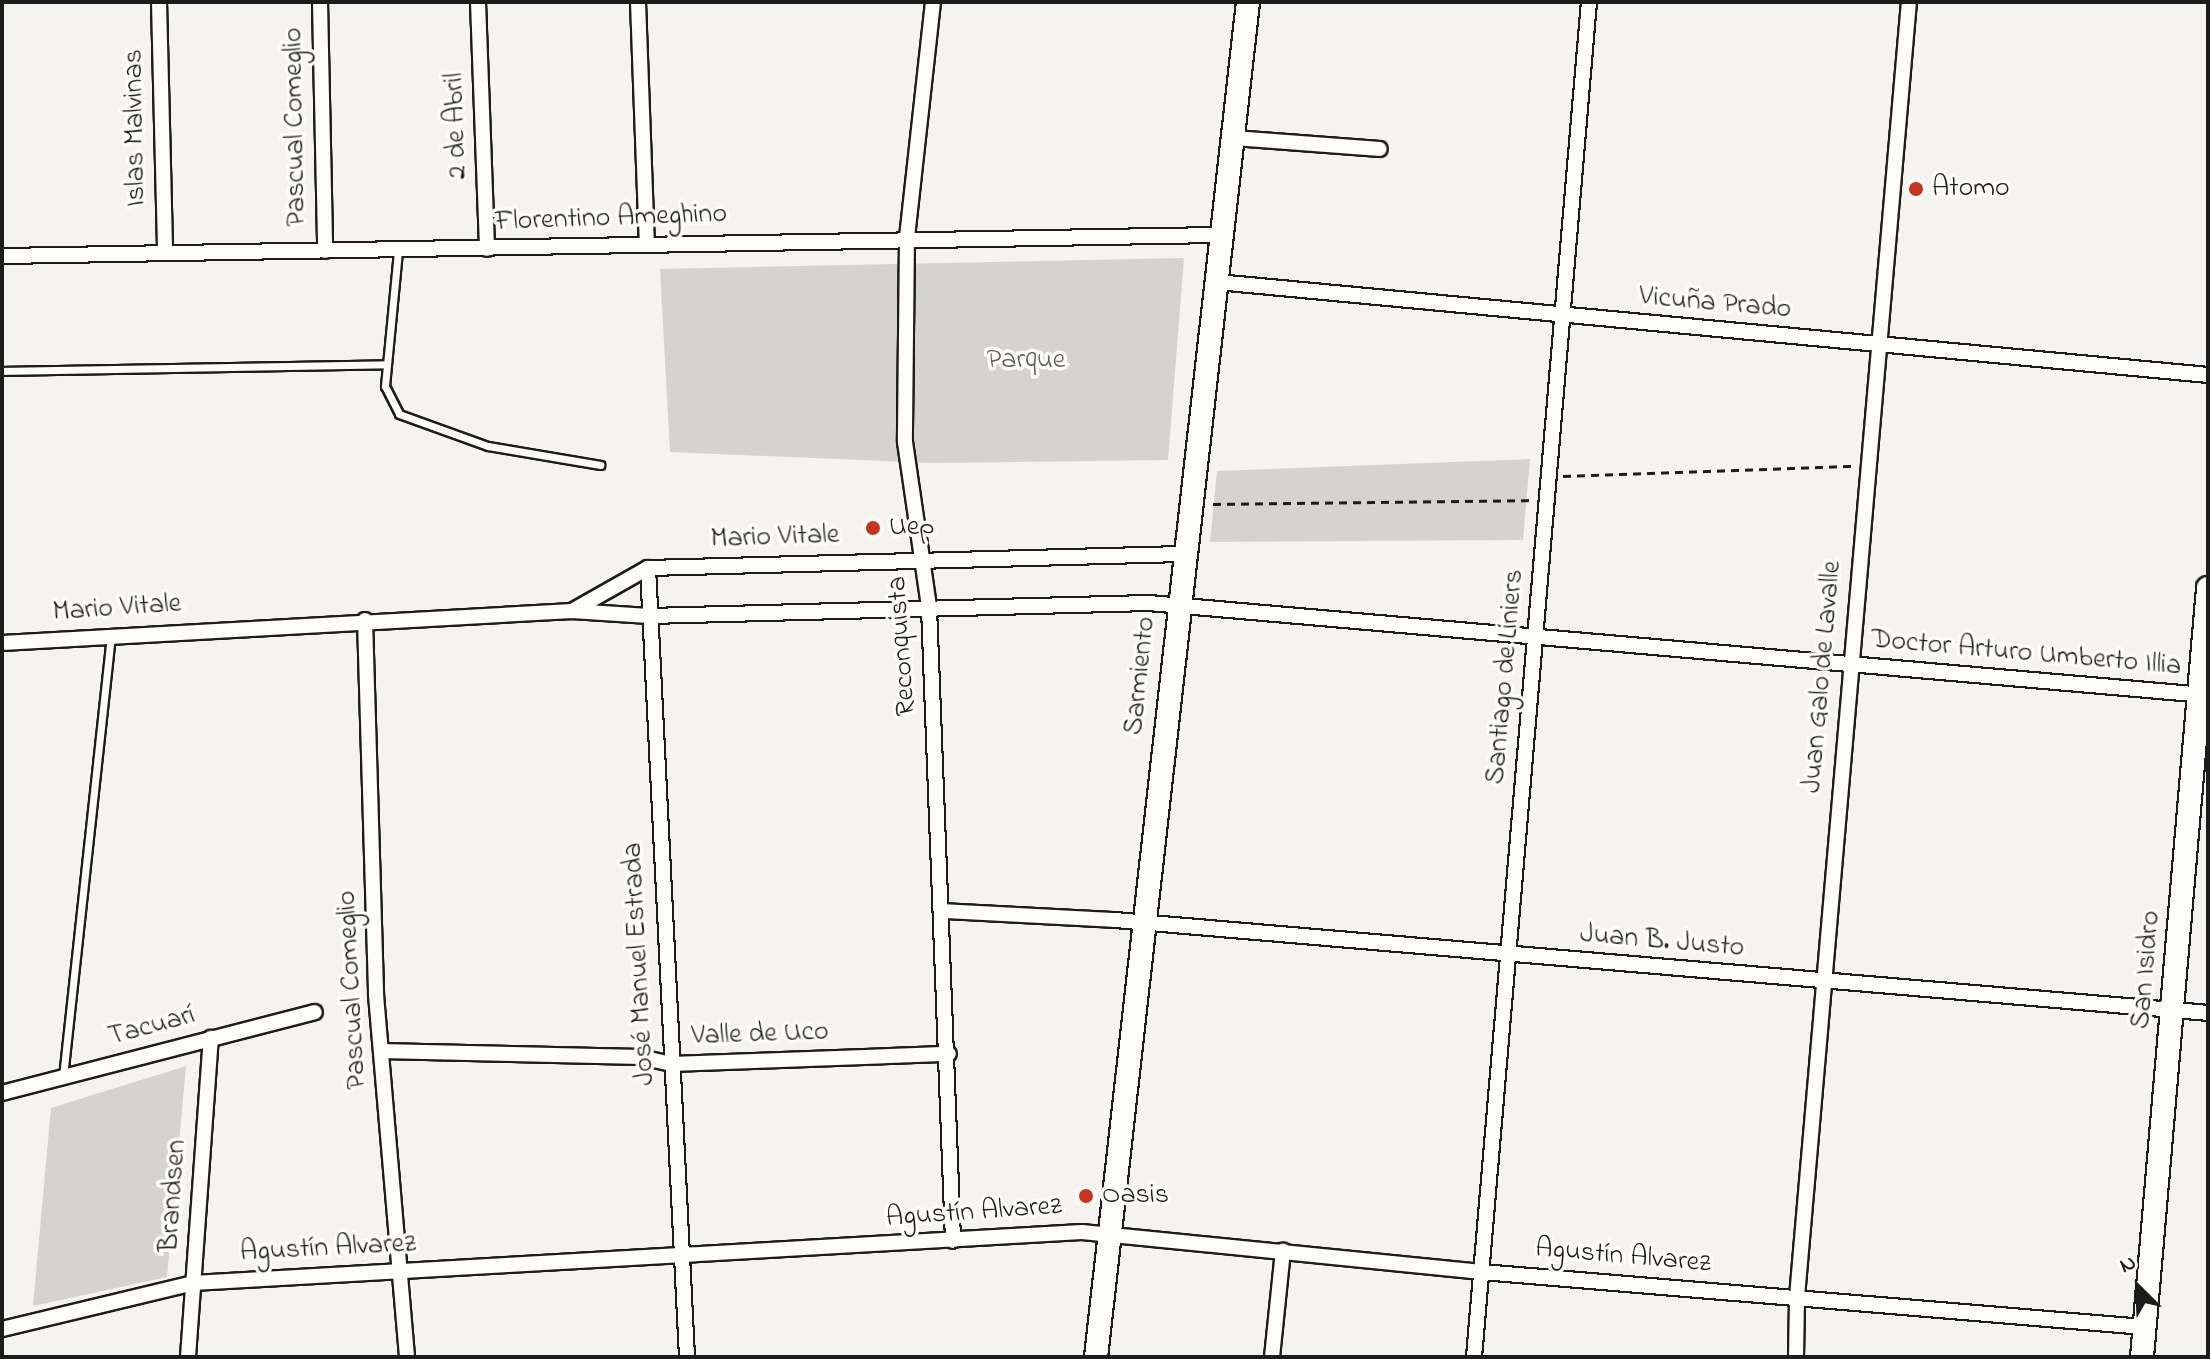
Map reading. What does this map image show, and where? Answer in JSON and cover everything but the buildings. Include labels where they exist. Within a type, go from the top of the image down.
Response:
[{"type":"street","name":"Islas Malvinas","points":[[159,2],[165,253]]},
{"type":"street","name":"Pascual Comeglio","points":[[320,2],[325,251]]},
{"type":"street","name":"2 de Abril","points":[[478,2],[487,249]]},
{"type":"street","points":[[638,2],[647,244]]},
{"type":"street","name":"Reconquista","points":[[933,2],[907,238],[905,442],[929,607],[949,1054],[953,1241]]},
{"type":"street","name":"Sarmiento","points":[[1096,1357],[1146,926],[1183,554],[1248,2]]},
{"type":"street","name":"Santiago de Liniers","points":[[1474,1357],[1589,2]]},
{"type":"street","name":"Juan Galo de Lavalle","points":[[1796,1357],[1797,1297],[1823,981],[1909,2]]},
{"type":"street","points":[[1234,138],[1380,149]]},
{"type":"street","name":"Florentino Ameghino","points":[[2,256],[398,251],[907,238],[1222,235]]},
{"type":"street","name":"Vicuña Prado","points":[[1217,282],[1564,317],[2208,375]]},
{"type":"street","name":"Mario Vitale","points":[[572,611],[648,568],[1183,554]]},
{"type":"street","name":"José Manuel Estrada","points":[[648,568],[687,1357]]},
{"type":"street","name":"San Isidro","points":[[2142,1357],[2204,696],[2208,588]]},
{"type":"street","name":"Mario Vitale","points":[[2,643],[365,620],[572,611],[649,616],[929,607],[1179,606]]},
{"type":"street","name":"Doctor Arturo Umberto Illia","points":[[1179,606],[2204,696]]},
{"type":"street","name":"Pascual Comeglio","points":[[365,620],[381,1051],[407,1357]]},
{"type":"street","name":"Juan B. Justo","points":[[943,911],[2208,1013]]},
{"type":"street","name":"Tacuarí","points":[[2,1093],[315,1012]]},
{"type":"street","name":"Brandsen","points":[[188,1357],[211,1038]]},
{"type":"street","name":"Valle de Uco","points":[[381,1051],[641,1057],[671,1064],[949,1054]]},
{"type":"street","name":"Agustín Alvarez","points":[[2,1329],[193,1283],[1112,1233],[1482,1272],[2144,1327]]},
{"type":"street","points":[[1272,1357],[1283,1251]]},
{"type":"lane","points":[[398,251],[385,386],[399,414],[488,446],[600,465]]},
{"type":"lane","points":[[2,371],[387,364]]},
{"type":"lane","points":[[63,1077],[111,635]]},
{"type":"path","points":[[1551,477],[1867,466]]},
{"type":"path","points":[[1190,504],[1549,499]]},
{"type":"green space","name":"Parque","points":[[1184,258],[1168,460],[932,463],[670,452],[660,269]]},
{"type":"green space","points":[[1530,459],[1523,540],[1210,542],[1217,471]]},
{"type":"green space","points":[[186,1066],[167,1277],[33,1306],[51,1108]]},
{"type":"place","name":"Atomo","points":[[1916,189]]},
{"type":"place","name":"Uep","points":[[873,528]]},
{"type":"place","name":"Oasis","points":[[1086,1196]]}]
